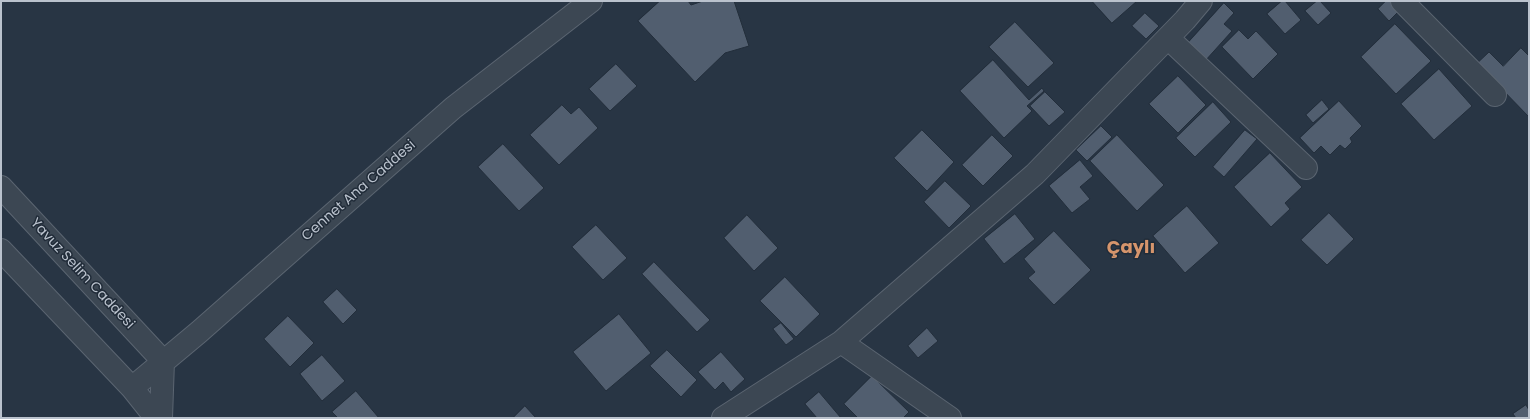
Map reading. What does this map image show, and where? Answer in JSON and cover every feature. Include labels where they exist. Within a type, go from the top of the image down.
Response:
[{"type":"street","name":"Cennet Ana Caddesi","points":[[132,388],[199,332],[453,108],[591,1]]},
{"type":"street","points":[[723,418],[841,342],[1035,174],[1168,38],[1201,1]]},
{"type":"street","points":[[1402,1],[1495,95]]},
{"type":"street","points":[[1168,38],[1306,168]]},
{"type":"street","name":"Yavuz Selim Caddesi","points":[[1,187],[163,361]]},
{"type":"street","points":[[1,250],[132,388],[156,418]]},
{"type":"street","points":[[841,342],[950,418]]},
{"type":"street","points":[[161,418],[163,361]]},
{"type":"building","points":[[660,1],[688,1],[691,5],[703,1],[734,1],[749,46],[725,53],[695,82],[638,21]]},
{"type":"building","points":[[1092,1],[1137,1],[1112,23]]},
{"type":"building","points":[[1282,1],[1285,1],[1301,20],[1285,34],[1267,14]]},
{"type":"building","points":[[1317,1],[1320,1],[1331,13],[1318,25],[1305,11]]},
{"type":"building","points":[[1386,1],[1394,1],[1402,8],[1389,21],[1378,9]]},
{"type":"building","points":[[1224,3],[1234,13],[1224,24],[1232,31],[1205,61],[1187,44]]},
{"type":"building","points":[[1145,13],[1159,26],[1146,39],[1132,26]]},
{"type":"building","points":[[1015,22],[1054,63],[1028,87],[989,47]]},
{"type":"building","points":[[1395,24],[1431,61],[1396,94],[1361,57]]},
{"type":"building","points":[[1239,30],[1248,39],[1256,31],[1278,54],[1253,79],[1222,47]]},
{"type":"building","points":[[1521,48],[1529,56],[1529,117],[1496,83],[1472,68],[1489,52],[1503,66]]},
{"type":"building","points":[[993,60],[1029,100],[1042,88],[1044,91],[1027,106],[1032,111],[1004,138],[960,91]]},
{"type":"building","points":[[616,64],[637,86],[610,111],[589,89]]},
{"type":"building","points":[[1439,69],[1472,106],[1434,140],[1401,104]]},
{"type":"building","points":[[1178,76],[1206,105],[1178,133],[1149,104]]},
{"type":"building","points":[[1045,92],[1065,112],[1049,126],[1030,106]]},
{"type":"building","points":[[1322,100],[1329,109],[1313,123],[1306,115]]},
{"type":"building","points":[[1339,101],[1362,126],[1350,138],[1352,142],[1345,149],[1340,145],[1330,155],[1321,146],[1314,153],[1300,138]]},
{"type":"building","points":[[1213,102],[1231,122],[1195,157],[1176,138]]},
{"type":"building","points":[[562,105],[571,114],[579,107],[598,128],[559,165],[530,135]]},
{"type":"building","points":[[1101,126],[1112,137],[1087,161],[1076,150]]},
{"type":"building","points":[[922,130],[954,162],[927,191],[894,158]]},
{"type":"building","points":[[1245,130],[1257,139],[1224,177],[1213,167]]},
{"type":"building","points":[[992,135],[1013,156],[983,186],[962,165]]},
{"type":"building","points":[[1117,135],[1164,185],[1137,211],[1090,161]]},
{"type":"building","points":[[503,144],[544,188],[519,211],[478,167]]},
{"type":"building","points":[[1270,153],[1302,187],[1285,203],[1290,209],[1271,227],[1234,187]]},
{"type":"building","points":[[1080,160],[1093,176],[1080,187],[1090,199],[1072,213],[1049,186]]},
{"type":"building","points":[[945,181],[971,206],[949,228],[924,202]]},
{"type":"building","points":[[1187,206],[1219,243],[1185,273],[1153,236]]},
{"type":"building","points":[[1329,213],[1354,239],[1327,265],[1301,240]]},
{"type":"building","points":[[1015,214],[1035,239],[1004,264],[984,239]]},
{"type":"building","points":[[747,215],[778,248],[754,271],[724,238]]},
{"type":"building","points":[[596,225],[627,258],[603,280],[572,247]]},
{"type":"building","points":[[1054,231],[1091,270],[1054,305],[1028,278],[1035,272],[1024,259]]},
{"type":"building","points":[[654,262],[710,320],[697,332],[642,274]]},
{"type":"building","points":[[785,277],[820,314],[796,337],[760,301]]},
{"type":"building","points":[[337,289],[357,310],[343,324],[323,302]]},
{"type":"building","points":[[619,314],[651,353],[606,391],[573,352]]},
{"type":"building","points":[[288,316],[314,343],[290,367],[264,339]]},
{"type":"building","points":[[781,323],[794,339],[786,345],[773,329]]},
{"type":"building","points":[[927,328],[938,341],[918,358],[908,346]]},
{"type":"building","points":[[667,350],[697,380],[681,397],[650,366]]},
{"type":"building","points":[[721,352],[745,379],[731,392],[723,382],[715,390],[698,372]]},
{"type":"building","points":[[322,355],[345,381],[322,401],[300,374]]},
{"type":"building","points":[[872,376],[909,412],[903,418],[858,418],[844,404]]},
{"type":"building","points":[[356,391],[379,418],[338,418],[332,412]]},
{"type":"building","points":[[819,392],[841,418],[817,418],[805,404]]},
{"type":"building","points":[[1526,405],[1529,410],[1529,418],[1516,418],[1513,414]]},
{"type":"building","points":[[525,406],[536,418],[513,418]]},
{"type":"district","name":"Çaylı","points":[[1131,248]]}]
